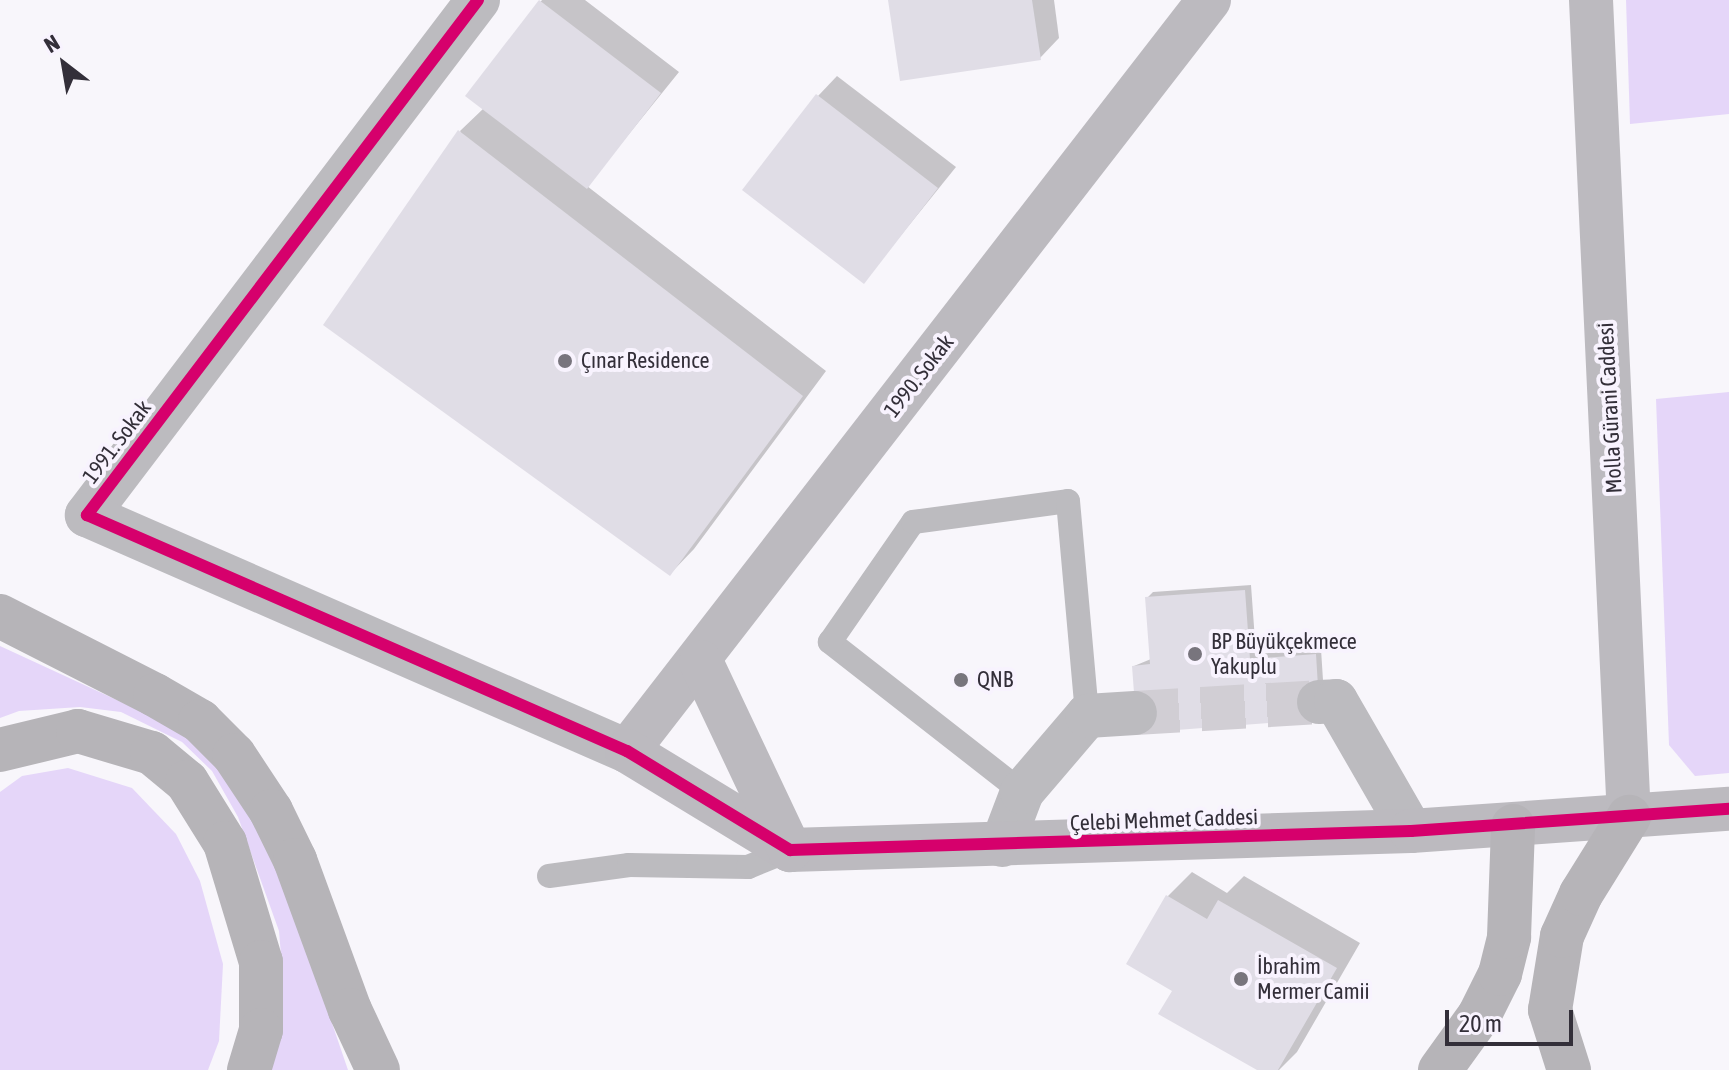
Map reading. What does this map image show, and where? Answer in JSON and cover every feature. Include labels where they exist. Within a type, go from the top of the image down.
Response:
[{"type":"main road","name":"1990. Sokak","points":[[627,751],[701,662],[1209,0]]},
{"type":"main road","name":"Molla Gürani Caddesi","points":[[1591,0],[1629,817]]},
{"type":"main road","points":[[0,616],[200,721],[234,755],[271,811],[295,860],[350,1010],[378,1070]]},
{"type":"main road","points":[[701,662],[790,850]]},
{"type":"main road","points":[[0,750],[78,731],[152,753],[187,782],[225,843],[261,962],[261,1030],[249,1070]]},
{"type":"main road","points":[[627,751],[790,850]]},
{"type":"main road","name":"Çelebi Mehmet Caddesi","points":[[790,850],[1411,831],[1729,809]]},
{"type":"main road","points":[[1569,1070],[1550,1010],[1562,936],[1581,894],[1629,817]]},
{"type":"main road","points":[[1440,1070],[1479,1016],[1500,974],[1509,937],[1513,826]]},
{"type":"street","name":"1991. Sokak","points":[[478,0],[87,515],[627,751]]},
{"type":"street","points":[[1319,702],[1336,701],[1411,831]]},
{"type":"street","points":[[1002,845],[1022,792],[1087,716],[1135,713]]},
{"type":"lane","points":[[1022,792],[830,642],[913,522],[1068,501],[1087,716]]},
{"type":"lane","points":[[549,876],[629,865],[748,867],[790,850]]},
{"type":"shaded area","points":[[1626,0],[1729,0],[1729,114],[1630,124]]},
{"type":"shaded area","points":[[1729,392],[1729,773],[1695,776],[1669,745],[1656,399]]},
{"type":"shaded area","points":[[0,646],[184,731],[248,803],[281,874],[348,1070],[270,1070],[279,1042],[283,979],[279,931],[238,817],[212,771],[182,742],[121,712],[80,707],[19,711],[0,718]]},
{"type":"shaded area","points":[[68,768],[132,788],[176,834],[200,881],[223,964],[219,1041],[208,1070],[0,1070],[0,792],[22,776]]},
{"type":"building","points":[[539,0],[661,93],[587,189],[465,96]]},
{"type":"building","points":[[888,0],[1032,0],[1041,60],[900,81]]},
{"type":"building","points":[[816,94],[938,188],[864,284],[742,190]]},
{"type":"building","name":"Çınar Residence","points":[[458,130],[803,396],[670,576],[323,325]]},
{"type":"building","points":[[1245,590],[1250,659],[1316,654],[1320,719],[1137,733],[1132,666],[1150,664],[1145,597]]},
{"type":"building","name":"İbrahim Mermer Camii","points":[[1166,895],[1207,919],[1218,900],[1337,968],[1278,1070],[1257,1070],[1158,1014],[1172,991],[1126,964]]},
{"type":"tunnel","points":[[1135,713],[1319,702]]},
{"type":"cycle path","points":[[478,0],[87,515],[627,751],[790,850],[1411,831],[1729,809]]},
{"type":"place","name":"Çınar Residence","points":[[565,361]]},
{"type":"place","name":"BP Büyükçekmece Yakuplu","points":[[1195,654]]},
{"type":"place","name":"QNB","points":[[961,680]]},
{"type":"place","name":"İbrahim Mermer Camii","points":[[1241,979]]}]
